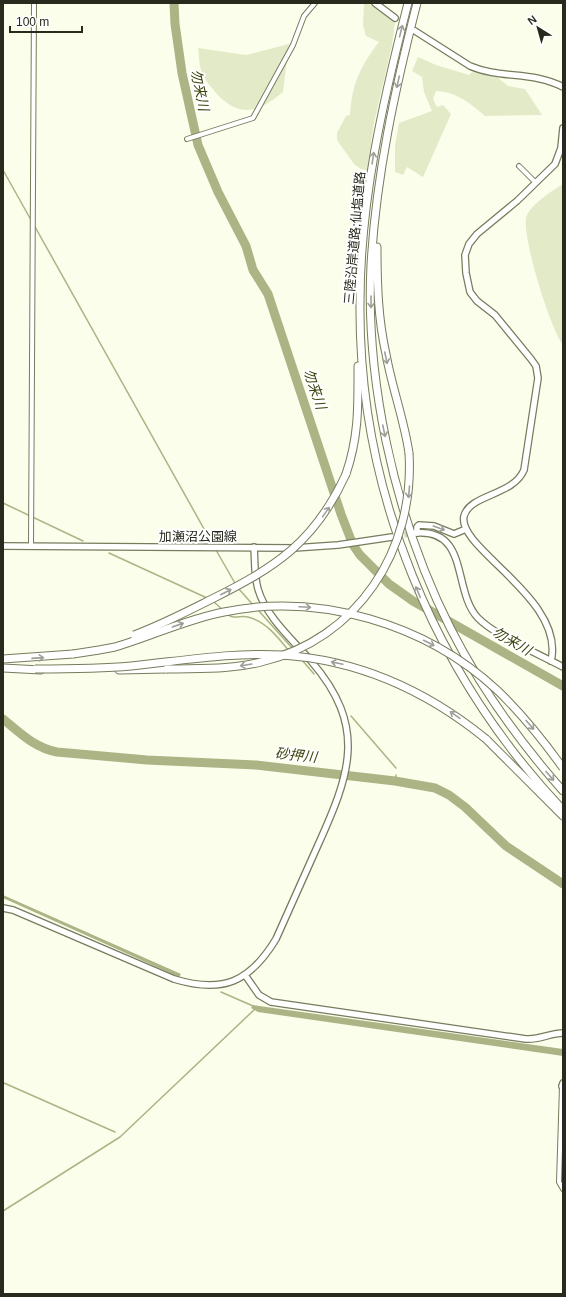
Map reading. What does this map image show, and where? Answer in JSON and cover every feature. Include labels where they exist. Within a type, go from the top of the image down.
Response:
[{"type":"highway","name":"三陸沿岸道路;仙塩道路","points":[[408,3],[383,108],[371,172],[361,262],[360,323],[364,388],[369,420],[390,514],[402,550],[429,616],[466,685],[511,750],[563,810]]},
{"type":"highway","name":"三陸沿岸道路;仙塩道路","points":[[417,3],[389,123],[376,207],[371,283],[374,375],[392,467],[440,609],[466,660],[513,731],[563,791]]},
{"type":"highway","points":[[3,668],[100,670],[233,667],[275,658],[314,640],[335,626],[354,610],[370,591],[388,562],[400,532],[406,509],[410,482],[409,453],[403,422],[387,361],[380,320],[377,284],[376,207]]},
{"type":"highway","points":[[73,654],[116,642],[147,630],[230,590],[272,566],[302,541],[316,526],[328,510],[346,474],[356,440],[358,422],[360,323]]},
{"type":"highway","points":[[3,659],[73,654],[114,647],[203,617],[246,608],[267,606],[312,608],[360,616],[383,623],[419,638],[453,656],[476,672],[534,729],[563,768]]},
{"type":"highway","points":[[34,669],[101,668],[212,657],[261,654],[301,656],[345,664],[389,679],[451,712],[469,725],[502,754],[563,816]]},
{"type":"street","points":[[30,546],[34,3]]},
{"type":"street","points":[[187,139],[253,118],[293,45],[304,16],[315,3]]},
{"type":"street","points":[[375,3],[395,18]]},
{"type":"street","points":[[415,31],[470,66],[480,70],[539,77],[563,86]]},
{"type":"street","points":[[551,661],[556,642],[555,632],[544,611],[527,588],[478,543],[466,529],[463,518],[470,507],[510,487],[521,476],[524,470],[538,378],[536,366],[531,359],[495,315],[477,301],[470,292],[466,273],[465,254],[469,244],[477,234],[505,212],[555,164],[559,155],[563,128]]},
{"type":"street","points":[[520,166],[536,183]]},
{"type":"street","points":[[466,529],[454,534],[434,526],[420,524],[414,535],[436,536],[442,539],[451,548],[459,565],[468,602],[480,620],[497,632],[563,667]]},
{"type":"street","name":"加瀬沼公園線","points":[[3,546],[294,548],[343,544],[392,537]]},
{"type":"street","points":[[3,908],[13,910],[174,979],[191,984],[211,986],[221,985],[245,975],[262,960],[276,939],[339,798],[348,768],[349,745],[347,726],[334,691],[320,671],[272,615],[262,601],[255,570],[254,547]]},
{"type":"street","points":[[245,975],[259,995],[271,1002],[526,1039],[541,1039],[563,1033]]},
{"type":"street","points":[[562,1084],[559,1182],[563,1189]]},
{"type":"shaded area","points":[[364,3],[368,3],[395,22],[392,45],[374,123],[367,170],[361,169],[354,164],[337,140],[337,133],[346,116],[350,115],[353,94],[358,76],[379,42],[366,36],[363,25]]},
{"type":"shaded area","points":[[289,44],[283,92],[258,108],[250,110],[233,107],[216,93],[208,83],[201,70],[198,48],[246,55]]},
{"type":"shaded area","points":[[418,57],[436,65],[469,75],[472,72],[497,77],[508,86],[525,89],[542,115],[485,116],[463,99],[444,92],[436,91],[433,99],[437,107],[443,105],[451,114],[423,177],[407,167],[403,175],[395,172],[395,146],[399,123],[432,111],[424,92],[422,77],[412,71]]},
{"type":"shaded area","points":[[563,184],[563,345],[551,321],[538,284],[526,230],[526,219],[531,209],[536,204]]},
{"type":"shaded area","points":[[3,895],[181,974],[179,977],[3,898]]},
{"type":"shaded area","points":[[253,1005],[563,1049],[563,1056],[258,1012],[251,1008]]},
{"type":"waterway","name":"勿来川","points":[[174,3],[175,24],[182,73],[198,145],[218,192],[246,246],[253,270],[268,294],[341,514],[353,545],[360,555],[389,584],[413,601],[563,686]]},
{"type":"waterway","points":[[3,170],[31,220]]},
{"type":"waterway","points":[[34,225],[213,545]]},
{"type":"waterway","points":[[3,503],[83,541]]},
{"type":"waterway","points":[[216,550],[236,585]]},
{"type":"waterway","points":[[109,553],[207,598]]},
{"type":"waterway","points":[[238,588],[254,606]]},
{"type":"waterway","points":[[214,602],[223,610]]},
{"type":"waterway","points":[[258,610],[293,649]]},
{"type":"waterway","points":[[227,614],[232,617],[248,617],[260,622],[275,635],[289,651]]},
{"type":"waterway","points":[[302,660],[314,674]]},
{"type":"waterway","points":[[351,716],[396,768]]},
{"type":"waterway","name":"砂押川","points":[[3,719],[22,735],[35,743],[57,752],[147,760],[256,765],[395,781],[435,788],[449,795],[465,807],[506,846],[563,884]]},
{"type":"waterway","name":"砂押川","points":[[395,781],[396,775]]},
{"type":"waterway","points":[[221,992],[253,1006]]},
{"type":"waterway","points":[[3,1211],[120,1137],[255,1009]]},
{"type":"waterway","points":[[4,1083],[115,1132]]},
{"type":"tunnel","points":[[396,536],[415,533]]}]
